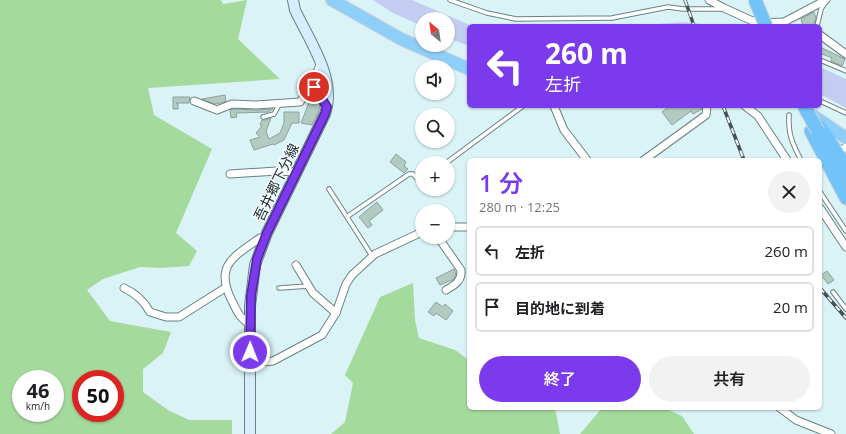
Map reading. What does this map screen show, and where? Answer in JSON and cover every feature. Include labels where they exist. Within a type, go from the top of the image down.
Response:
[{"type":"highway","points":[[332,0],[401,39],[467,68]]},
{"type":"highway","points":[[755,0],[760,24]]},
{"type":"highway","points":[[801,108],[846,138]]},
{"type":"highway","points":[[805,108],[846,198]]},
{"type":"highway","points":[[816,130],[839,151],[846,168]]},
{"type":"highway","points":[[816,130],[846,178]]},
{"type":"main road","name":"吾井郷下分線","points":[[250,434],[250,324],[254,272],[264,239],[327,107],[328,83],[321,63],[295,10],[293,0]]},
{"type":"street","points":[[709,0],[760,24],[758,23],[784,22],[827,0]]},
{"type":"street","points":[[822,36],[846,54]]},
{"type":"street","points":[[321,63],[316,77],[315,89],[327,107]]},
{"type":"street","points":[[194,101],[217,110],[232,104],[252,105],[300,102],[306,93],[315,89]]},
{"type":"street","points":[[555,108],[564,130],[585,158]]},
{"type":"street","points":[[647,158],[706,115],[707,108]]},
{"type":"street","points":[[748,108],[758,116],[787,158]]},
{"type":"street","points":[[230,174],[277,170],[296,172]]},
{"type":"street","points":[[822,211],[846,247]]},
{"type":"street","points":[[455,227],[467,227]]},
{"type":"street","points":[[250,363],[272,361],[322,335],[336,313],[346,284],[352,275],[372,256],[415,235]]},
{"type":"street","points":[[250,324],[240,317],[225,288],[224,274],[231,261],[260,238],[264,239]]},
{"type":"street","points":[[443,244],[461,270],[462,276],[459,282],[446,290]]},
{"type":"street","points":[[296,265],[313,293],[336,313]]},
{"type":"street","points":[[124,288],[135,294],[146,305],[150,312],[177,318],[225,288]]},
{"type":"street","points":[[783,410],[796,420],[831,434]]},
{"type":"lane","points":[[450,0],[487,13],[516,19],[612,18],[668,7],[683,9],[724,8]]},
{"type":"lane","points":[[817,24],[821,9],[827,0]]},
{"type":"lane","points":[[822,61],[846,71]]},
{"type":"lane","points":[[822,102],[846,113]]},
{"type":"lane","points":[[263,116],[274,114],[280,103]]},
{"type":"lane","points":[[455,156],[520,108]]},
{"type":"lane","points":[[789,115],[788,130],[790,139],[800,158]]},
{"type":"lane","points":[[348,216],[409,174],[413,174],[415,177]]},
{"type":"lane","points":[[329,189],[348,216],[372,256]]},
{"type":"lane","points":[[822,195],[846,232]]},
{"type":"lane","points":[[279,288],[308,286]]},
{"type":"lane","points":[[833,292],[846,309]]},
{"type":"green space","points":[[0,0],[221,0],[223,4],[247,0],[238,39],[280,79],[148,88],[154,115],[212,149],[176,233],[197,251],[189,266],[160,268],[140,267],[103,279],[87,290],[110,321],[171,332],[163,353],[143,369],[143,392],[168,410],[189,420],[232,420],[232,434],[0,434]]},
{"type":"green space","points":[[413,283],[415,320],[419,338],[455,350],[467,359],[467,410],[555,410],[560,434],[331,434],[345,422],[353,383],[345,375],[380,297]]},
{"type":"green space","points":[[600,410],[668,410],[682,416],[694,434],[580,434]]},
{"type":"water","points":[[373,0],[412,0],[440,12],[415,12],[415,23],[393,13]]},
{"type":"water","points":[[455,19],[467,24],[467,45],[455,41]]},
{"type":"water","points":[[685,22],[702,24],[658,24]]},
{"type":"water","points":[[822,68],[846,79],[846,108],[822,95]]},
{"type":"building","points":[[814,12],[816,18],[814,24],[802,24],[801,19]]},
{"type":"building","points":[[822,48],[845,59],[842,66],[831,61],[832,58],[822,54]]},
{"type":"building","points":[[225,95],[226,101],[215,104],[202,99]]},
{"type":"building","points":[[313,95],[320,106],[318,113],[312,125],[301,123],[310,100]]},
{"type":"building","points":[[173,97],[190,97],[189,103],[176,103],[178,104],[178,109],[173,109]]},
{"type":"building","points":[[667,108],[702,108],[693,114],[691,111],[672,125],[662,112]]},
{"type":"building","points":[[273,109],[268,112],[236,113],[237,117],[231,118],[230,110]]},
{"type":"building","points":[[284,112],[299,112],[299,123],[292,123],[284,140],[274,145],[273,144],[254,150],[250,140],[260,137],[256,133],[262,126],[260,125],[262,120],[271,118],[266,131],[269,139],[280,133],[284,123]]},
{"type":"building","points":[[396,154],[406,162],[404,166],[408,169],[404,173],[390,162]]},
{"type":"building","points":[[377,202],[383,210],[369,221],[372,225],[368,228],[359,217]]},
{"type":"building","points":[[454,269],[456,273],[454,279],[440,285],[436,278]]},
{"type":"building","points":[[827,271],[834,280],[828,284],[822,274]]},
{"type":"building","points":[[436,302],[443,307],[445,304],[453,311],[446,320],[436,313],[434,316],[428,312]]},
{"type":"railway","points":[[685,0],[693,24]]},
{"type":"railway","points":[[724,108],[743,158]]},
{"type":"railway","points":[[822,290],[846,318]]},
{"type":"route","points":[[250,352],[251,287],[257,259],[264,239],[325,114],[327,107],[315,91],[314,87]]}]
